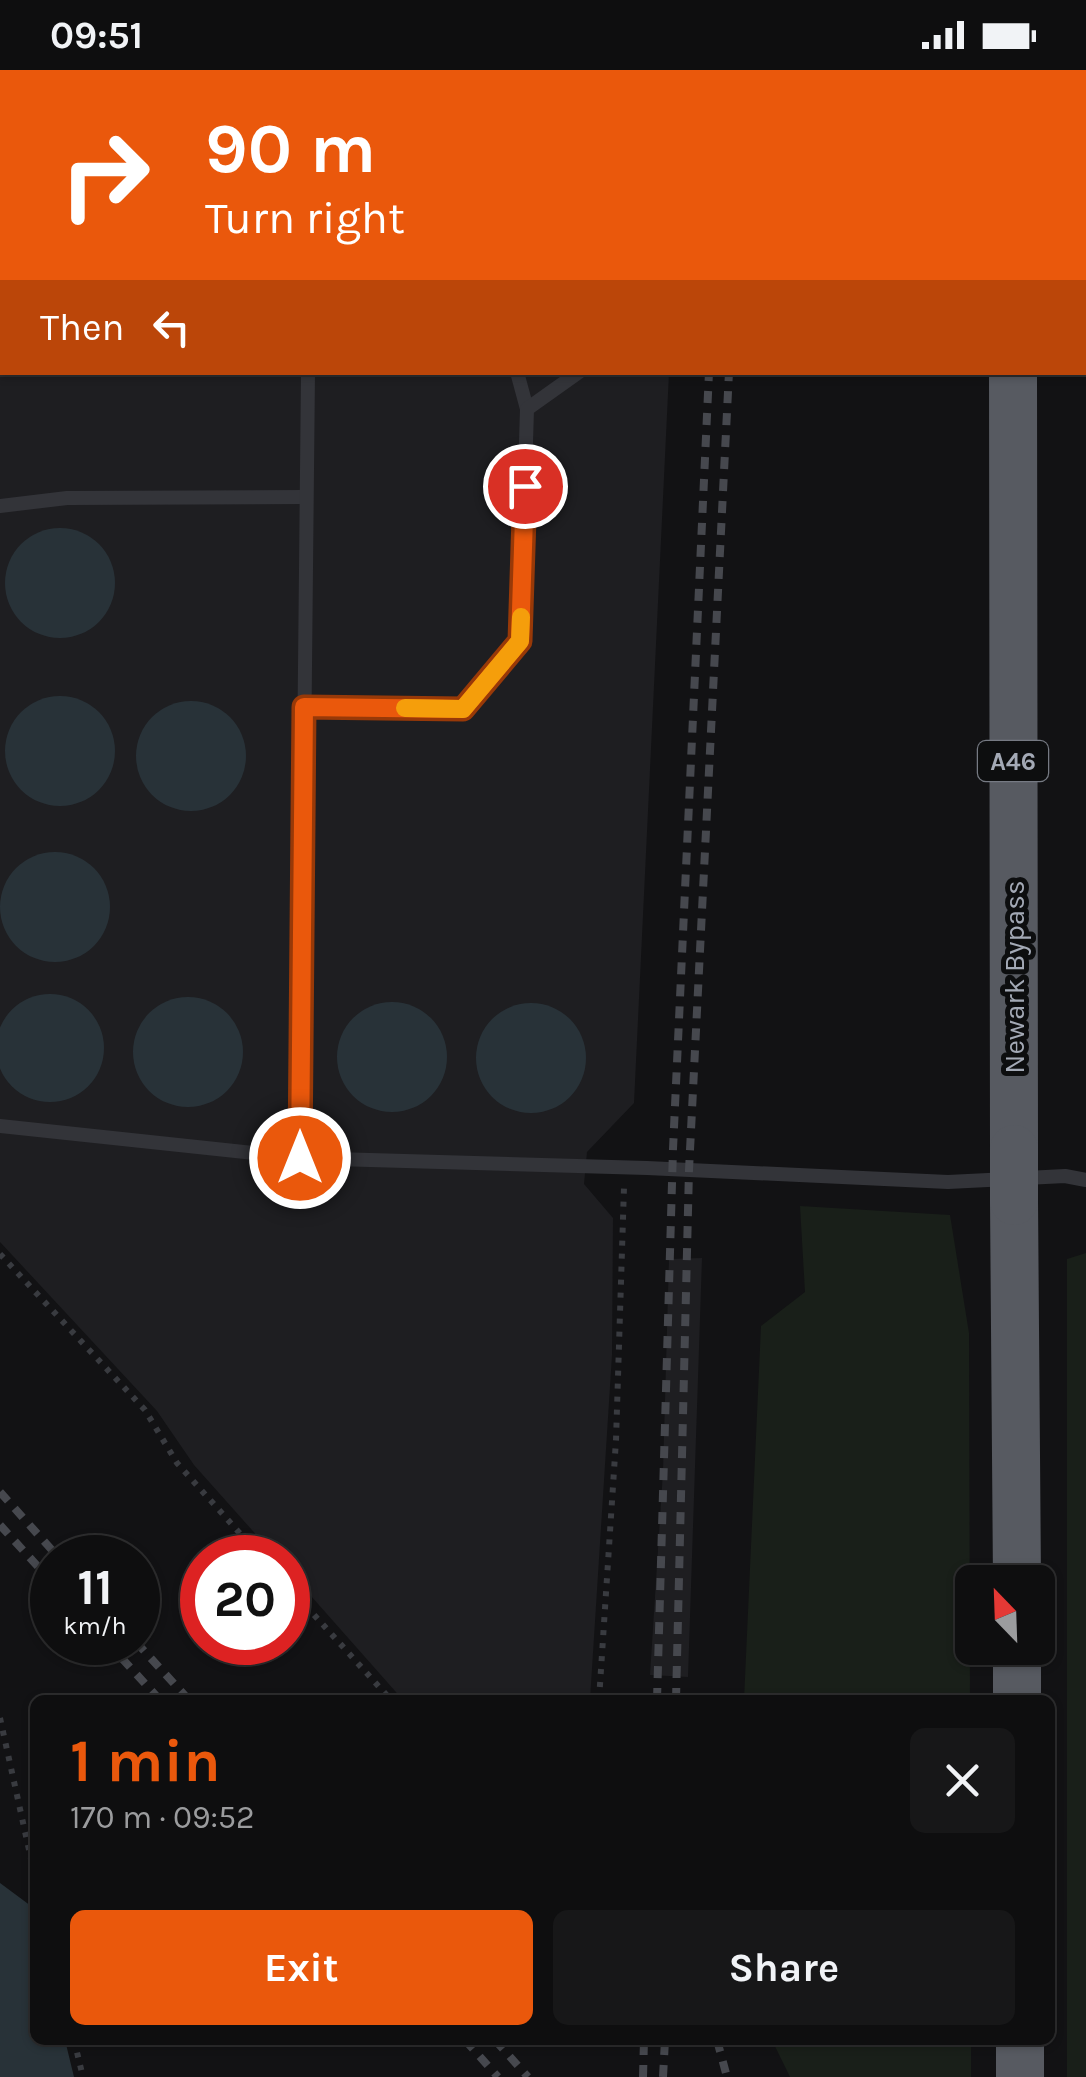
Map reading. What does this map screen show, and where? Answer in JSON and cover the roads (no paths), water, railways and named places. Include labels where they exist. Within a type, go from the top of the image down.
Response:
[{"type":"highway","name":"Newark Bypass","points":[[1014,375],[1016,1565]]},
{"type":"highway","points":[[1017,1665],[1018,1695]]},
{"type":"highway","points":[[1020,2045],[1020,2077]]},
{"type":"lane","points":[[300,1158],[308,375]]},
{"type":"lane","points":[[304,707],[463,709],[520,641],[527,409],[519,375]]},
{"type":"lane","points":[[527,409],[575,375]]},
{"type":"lane","points":[[0,506],[66,498],[306,498]]},
{"type":"lane","points":[[0,1126],[300,1158],[948,1182],[1066,1176],[1086,1180]]},
{"type":"railway","points":[[657,1695],[673,1149],[709,375]]},
{"type":"railway","points":[[676,1695],[689,1170],[729,375]]},
{"type":"railway","points":[[0,1492],[38,1535]]},
{"type":"railway","points":[[0,1525],[30,1558]]},
{"type":"railway","points":[[128,1665],[155,1695]]},
{"type":"railway","points":[[157,1665],[184,1695]]},
{"type":"railway","points":[[469,2045],[498,2077]]},
{"type":"railway","points":[[499,2045],[528,2077]]},
{"type":"railway","points":[[643,2077],[644,2045]]},
{"type":"railway","points":[[663,2077],[665,2045]]},
{"type":"railway","points":[[718,2045],[727,2077]]}]
